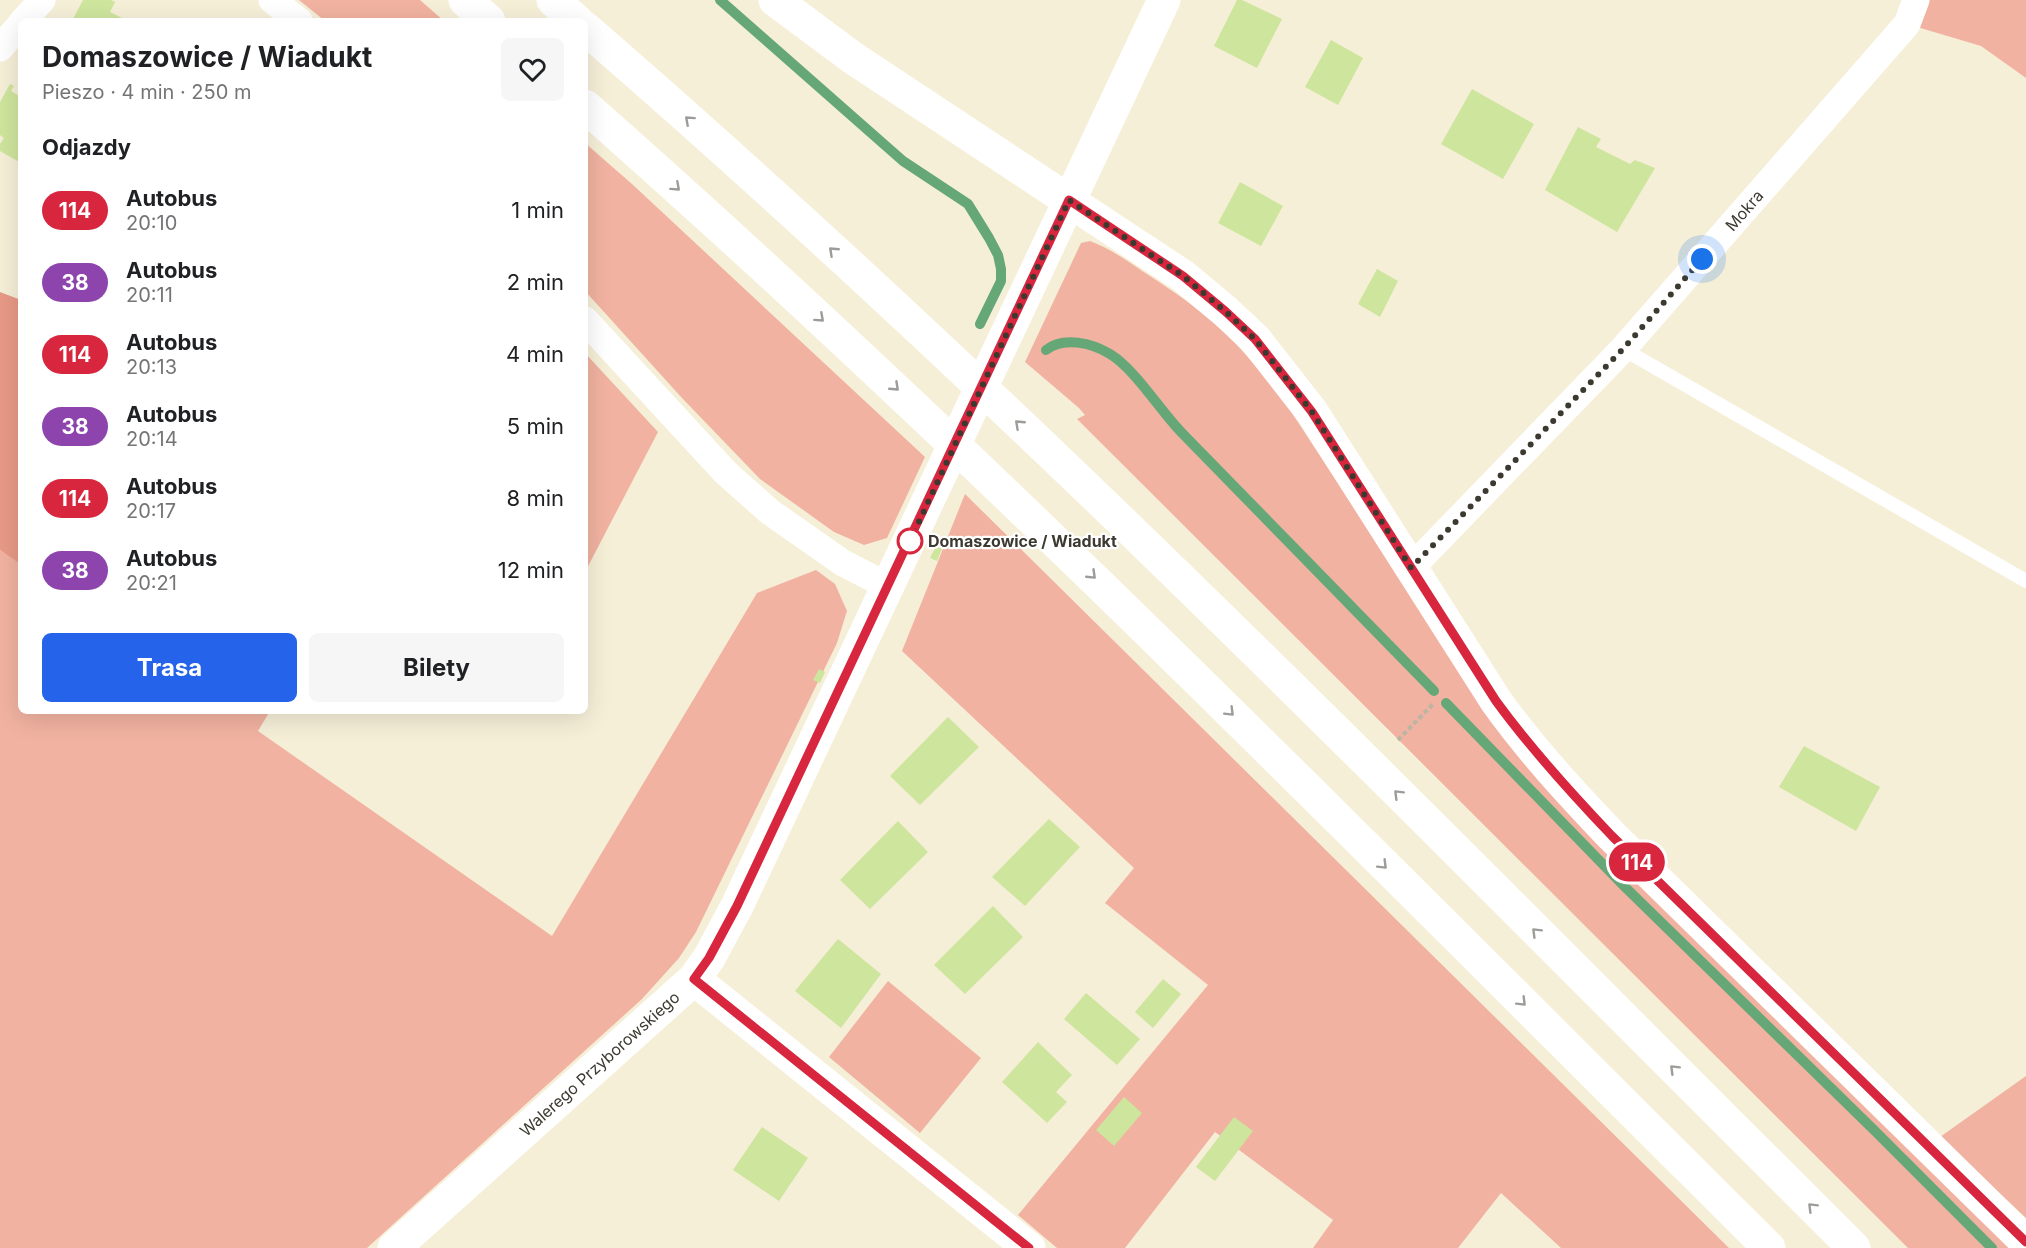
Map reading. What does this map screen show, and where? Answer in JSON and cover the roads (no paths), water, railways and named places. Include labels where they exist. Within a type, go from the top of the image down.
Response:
[{"type":"main road","points":[[465,0],[486,18]]},
{"type":"main road","points":[[553,0],[574,18]]},
{"type":"main road","points":[[775,0],[853,58],[1183,276],[1255,339],[1312,412],[1496,701],[1514,727],[1560,781],[1612,836],[2026,1242]]},
{"type":"main road","name":"Walerego Przyborowskiego","points":[[394,1248],[694,979],[709,958],[737,906],[1164,0]]},
{"type":"main road","points":[[588,31],[775,197],[1061,464],[1231,628],[1854,1248]]},
{"type":"main road","points":[[588,109],[852,348],[1035,520],[1769,1248]]},
{"type":"main road","points":[[694,979],[1029,1248]]},
{"type":"street","points":[[26,18],[42,0]]},
{"type":"street","points":[[272,0],[295,18]]},
{"type":"street","name":"Mokra","points":[[1411,568],[1623,349],[1907,24],[1917,0]]},
{"type":"street","points":[[0,48],[18,27]]},
{"type":"street","points":[[588,323],[726,473],[770,512],[843,563],[888,586]]},
{"type":"lane","points":[[1623,349],[2026,581]]},
{"type":"waterway","points":[[720,0],[903,161],[968,204],[998,255],[1001,269],[1001,281],[980,324]]},
{"type":"waterway","points":[[1046,350],[1061,343],[1086,344],[1103,350],[1119,361],[1183,434],[1434,691]]},
{"type":"waterway","points":[[1446,703],[1626,888],[1992,1248]]},
{"type":"place","name":"Domaszowice / Wiadukt","points":[[910,541]]}]
